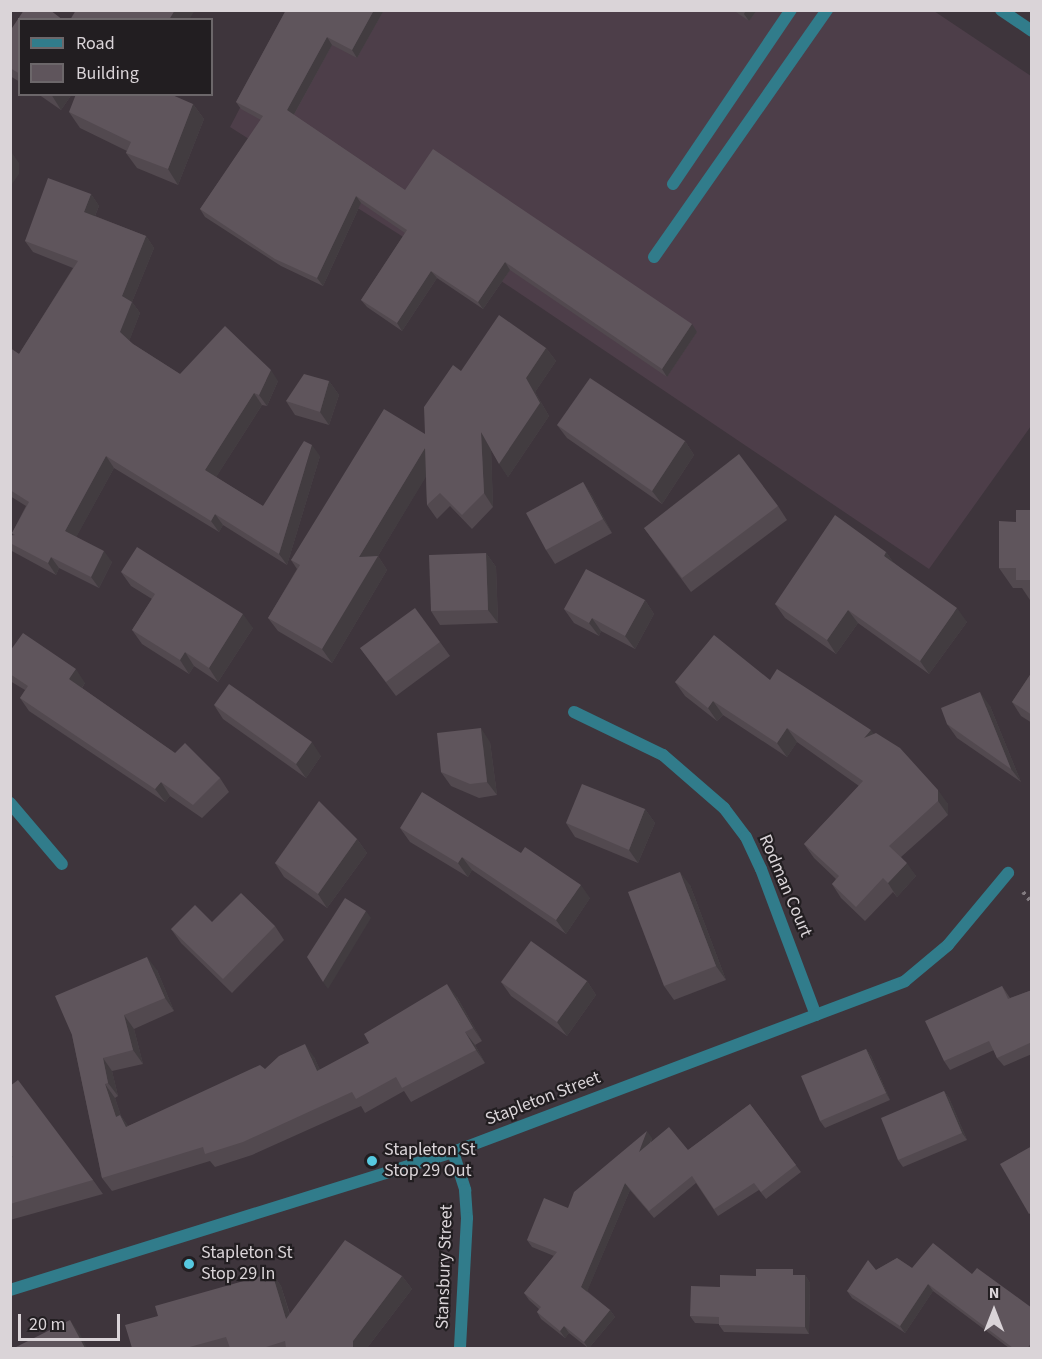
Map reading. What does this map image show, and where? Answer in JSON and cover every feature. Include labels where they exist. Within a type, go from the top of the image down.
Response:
[{"type":"street","points":[[673,184],[791,10]]},
{"type":"street","points":[[654,257],[826,10]]},
{"type":"street","points":[[1001,10],[1032,31]]},
{"type":"street","name":"Rodman Court","points":[[574,712],[663,756],[724,808],[746,837],[762,869],[816,1015]]},
{"type":"street","points":[[10,803],[62,864]]},
{"type":"street","name":"Stapleton Street","points":[[10,1290],[453,1152],[905,981],[927,966],[1008,873]]},
{"type":"street","name":"Stansbury Street","points":[[453,1152],[465,1190],[467,1218],[460,1348]]},
{"type":"shaded area","points":[[291,11],[934,11],[1031,76],[1031,426],[929,569],[470,260],[460,273],[230,127]]},
{"type":"building","points":[[24,10],[50,10],[60,18],[19,18]]},
{"type":"building","points":[[76,10],[175,10],[170,18],[71,18]]},
{"type":"building","points":[[286,10],[374,10],[352,50],[327,37],[287,110],[405,190],[433,149],[692,324],[662,369],[505,262],[478,302],[431,271],[397,323],[361,300],[407,230],[356,196],[317,278],[275,259],[200,209],[263,116],[236,102]]},
{"type":"building","points":[[18,19],[18,73],[10,68],[10,31]]},
{"type":"building","points":[[75,96],[175,96],[193,104],[168,169],[126,153],[131,142],[69,112]]},
{"type":"building","points":[[48,178],[91,194],[84,212],[146,236],[122,296],[132,302],[120,332],[133,344],[180,374],[225,326],[271,370],[259,395],[254,393],[205,470],[263,506],[304,441],[312,445],[279,554],[215,514],[211,521],[106,456],[65,531],[104,551],[91,577],[51,557],[48,563],[10,543],[10,536],[15,535],[12,533],[29,502],[10,490],[10,348],[19,354],[78,261],[25,241]]},
{"type":"building","points":[[499,315],[546,348],[526,378],[540,403],[499,464],[481,432],[484,493],[462,515],[440,493],[427,505],[425,448],[359,557],[378,556],[322,649],[268,618],[300,565],[291,560],[384,409],[425,434],[424,407],[453,365],[461,371]]},
{"type":"building","points":[[304,374],[329,381],[320,412],[286,401]]},
{"type":"building","points":[[590,378],[685,441],[652,491],[557,425]]},
{"type":"building","points":[[739,454],[778,506],[682,578],[644,528]]},
{"type":"building","points":[[583,482],[603,519],[546,550],[526,513]]},
{"type":"building","points":[[1016,510],[1032,510],[1032,580],[1016,580],[1016,568],[999,568],[999,521],[1016,522]]},
{"type":"building","points":[[835,515],[886,552],[884,556],[957,608],[920,661],[848,610],[827,640],[775,604]]},
{"type":"building","points":[[137,547],[243,614],[209,668],[185,652],[180,660],[132,630],[155,594],[121,572]]},
{"type":"building","points":[[486,553],[488,610],[431,611],[429,555]]},
{"type":"building","points":[[586,569],[645,600],[625,636],[592,618],[589,623],[564,609]]},
{"type":"building","points":[[415,608],[440,642],[386,682],[360,648]]},
{"type":"building","points":[[23,633],[76,669],[69,679],[175,753],[185,743],[220,778],[193,805],[161,782],[155,789],[20,698],[28,686],[10,674],[10,651]]},
{"type":"building","points":[[714,635],[770,680],[777,669],[871,730],[864,738],[876,733],[900,748],[938,790],[938,801],[889,846],[907,863],[888,883],[883,878],[856,907],[832,884],[839,876],[804,844],[863,781],[787,728],[777,743],[713,701],[708,708],[675,682]]},
{"type":"building","points":[[1032,672],[1032,715],[1012,702]]},
{"type":"building","points":[[229,684],[312,742],[296,764],[214,705]]},
{"type":"building","points":[[980,692],[1011,769],[947,724],[941,708]]},
{"type":"building","points":[[481,728],[487,782],[470,784],[441,772],[437,733]]},
{"type":"building","points":[[582,784],[645,809],[629,850],[566,823]]},
{"type":"building","points":[[422,792],[521,853],[525,847],[581,885],[556,920],[462,857],[458,863],[400,828]]},
{"type":"building","points":[[319,801],[357,839],[318,894],[275,863]]},
{"type":"building","points":[[680,872],[716,966],[664,986],[628,892]]},
{"type":"building","points":[[241,893],[275,926],[223,979],[171,929],[195,905],[212,922]]},
{"type":"building","points":[[345,898],[366,911],[323,982],[307,957]]},
{"type":"building","points":[[531,941],[587,981],[557,1022],[501,982]]},
{"type":"building","points":[[147,957],[165,998],[124,1015],[133,1050],[103,1058],[108,1083],[105,1084],[116,1117],[120,1115],[126,1127],[260,1065],[265,1069],[279,1056],[305,1044],[317,1071],[369,1043],[364,1034],[447,984],[473,1028],[465,1032],[476,1050],[402,1088],[396,1077],[356,1099],[352,1092],[243,1142],[205,1154],[203,1147],[102,1178],[72,1035],[55,996]]},
{"type":"building","points":[[1002,986],[1008,999],[1032,990],[1032,1042],[997,1058],[989,1041],[944,1061],[925,1021]]},
{"type":"building","points":[[866,1049],[886,1093],[820,1121],[801,1076]]},
{"type":"building","points":[[18,1080],[93,1180],[10,1204],[10,1158],[13,1157],[10,1154],[10,1086]]},
{"type":"building","points":[[944,1091],[962,1133],[898,1160],[881,1118]]},
{"type":"building","points":[[750,1104],[796,1165],[761,1192],[754,1183],[714,1209],[692,1176],[649,1211],[625,1183],[581,1287],[610,1310],[584,1342],[564,1326],[560,1331],[537,1312],[541,1307],[524,1293],[557,1252],[527,1240],[544,1198],[568,1208],[574,1192],[647,1131],[639,1152],[669,1127],[688,1150]]},
{"type":"building","points":[[1032,1146],[1032,1212],[1029,1214],[1000,1164]]},
{"type":"building","points":[[345,1240],[402,1276],[353,1341],[353,1348],[286,1348],[285,1341],[263,1348],[230,1348],[226,1337],[186,1348],[132,1348],[125,1325],[158,1316],[155,1306],[272,1273],[286,1319]]},
{"type":"building","points":[[933,1243],[972,1274],[977,1268],[1032,1308],[1032,1343],[1027,1348],[1013,1348],[928,1284],[900,1326],[847,1291],[868,1260],[876,1270],[897,1258],[912,1268]]},
{"type":"building","points":[[756,1269],[793,1269],[793,1275],[805,1275],[805,1327],[719,1325],[719,1317],[690,1316],[691,1286],[720,1287],[720,1275],[756,1276]]},
{"type":"building","points":[[70,1320],[85,1348],[14,1348]]},
{"type":"place","name":"Stapleton St Stop 29 Out","points":[[372,1161]]},
{"type":"place","name":"Stapleton St Stop 29 In","points":[[189,1264]]}]
